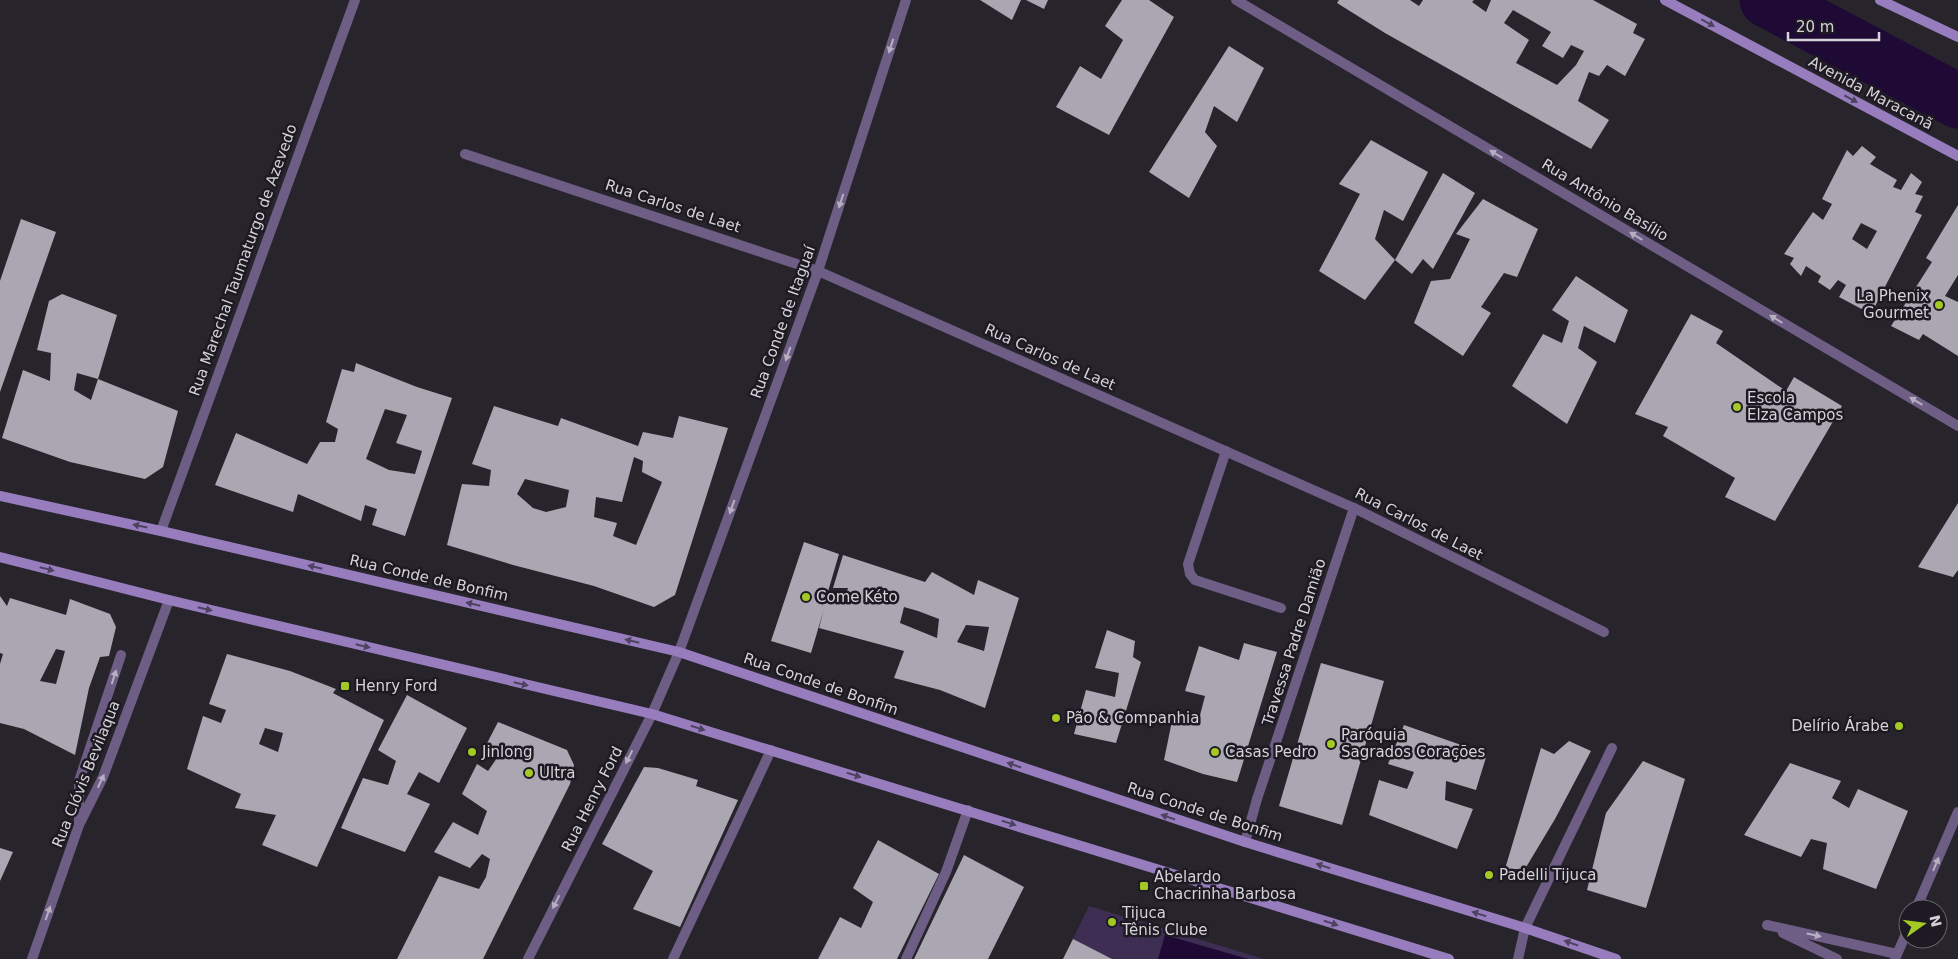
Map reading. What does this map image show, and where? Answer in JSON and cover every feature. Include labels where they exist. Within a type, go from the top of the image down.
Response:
[{"type":"main road","name":"Avenida Maracanã","points":[[1665,0],[1958,156]]},
{"type":"main road","points":[[1880,0],[1958,37]]},
{"type":"main road","name":"Rua Conde de Bonfim","points":[[0,496],[161,531],[679,652],[1245,842],[1525,928],[1616,959]]},
{"type":"main road","points":[[0,557],[169,600],[652,714],[1449,959]]},
{"type":"street","name":"Rua Marechal Taumaturgo de Azevedo","points":[[161,531],[355,0]]},
{"type":"street","name":"Rua Conde de Itaguaí","points":[[679,652],[818,270],[906,0]]},
{"type":"street","name":"Rua Antônio Basílio","points":[[1236,0],[1958,426]]},
{"type":"street","name":"Rua Carlos de Laet","points":[[465,154],[818,270],[1354,508],[1604,632]]},
{"type":"street","points":[[1226,451],[1188,564],[1190,574],[1195,580],[1281,608]]},
{"type":"street","name":"Travessa Padre Damião","points":[[1245,842],[1257,799],[1354,508]]},
{"type":"street","name":"Rua Clóvis Bevilaqua","points":[[32,959],[79,825],[103,777],[169,600]]},
{"type":"street","name":"Rua Henry Ford","points":[[528,959],[652,714],[679,652]]},
{"type":"street","points":[[79,825],[79,781],[121,655]]},
{"type":"street","points":[[1518,959],[1525,928],[1612,748]]},
{"type":"street","points":[[673,959],[771,750]]},
{"type":"street","points":[[906,959],[946,872],[968,810]]},
{"type":"street","points":[[1920,899],[1958,812]]},
{"type":"street","points":[[1837,959],[1767,925],[1896,956]]},
{"type":"shaded area","name":"Tijuca Tênis Clube","points":[[1089,906],[1264,959],[1063,959]]},
{"type":"shaded area","points":[[1165,935],[1248,959],[1158,959]]},
{"type":"building","points":[[980,0],[1021,0],[1012,20]]},
{"type":"building","points":[[1026,0],[1048,0],[1044,9]]},
{"type":"building","points":[[1122,0],[1149,0],[1174,17],[1109,135],[1056,107],[1080,66],[1101,79],[1123,40],[1105,26]]},
{"type":"building","points":[[1339,0],[1410,0],[1419,6],[1423,0],[1474,0],[1472,2],[1486,12],[1491,0],[1593,0],[1637,24],[1633,33],[1645,39],[1625,76],[1607,65],[1599,76],[1589,72],[1578,101],[1609,120],[1591,149],[1385,33],[1337,3]],"holes":[[[1513,10],[1551,32],[1542,46],[1563,58],[1571,45],[1584,51],[1576,65],[1557,85],[1516,63],[1529,40],[1504,23]]]},
{"type":"building","points":[[1229,46],[1264,68],[1237,122],[1214,106],[1205,132],[1217,146],[1189,198],[1149,172]]},
{"type":"building","points":[[1371,140],[1428,172],[1403,221],[1384,210],[1375,239],[1395,260],[1365,300],[1319,271],[1360,194],[1339,184]]},
{"type":"building","points":[[1862,146],[1876,157],[1870,164],[1897,180],[1893,187],[1901,190],[1911,173],[1922,182],[1915,194],[1923,196],[1915,212],[1922,215],[1871,314],[1839,297],[1846,285],[1838,280],[1830,290],[1818,282],[1821,276],[1806,266],[1801,276],[1790,264],[1794,258],[1784,254],[1813,212],[1823,220],[1832,204],[1822,199],[1847,150],[1853,156]],"holes":[[[1861,223],[1877,231],[1867,249],[1852,239]]]},
{"type":"building","points":[[1443,173],[1475,193],[1433,269],[1423,259],[1412,274],[1395,260]]},
{"type":"building","points":[[1483,199],[1538,229],[1517,277],[1504,273],[1481,307],[1491,313],[1463,356],[1414,323],[1431,281],[1450,279],[1470,239],[1456,234]]},
{"type":"building","points":[[1958,205],[1958,275],[1945,296],[1958,302],[1958,356],[1923,334],[1919,340],[1891,326],[1932,262],[1926,258]]},
{"type":"building","points":[[21,219],[56,232],[0,392],[0,281]]},
{"type":"building","points":[[1576,276],[1628,310],[1615,343],[1584,326],[1578,348],[1597,362],[1567,424],[1512,386],[1543,334],[1562,343],[1569,321],[1552,310]]},
{"type":"building","points":[[62,294],[117,315],[98,379],[178,411],[163,467],[145,479],[70,462],[2,438],[23,370],[50,381],[51,353],[37,350],[49,301]],"holes":[[[77,373],[98,379],[91,400],[74,390]]]},
{"type":"building","points":[[1691,314],[1723,331],[1716,343],[1786,391],[1794,377],[1842,406],[1775,521],[1725,497],[1735,478],[1663,436],[1668,427],[1635,414]]},
{"type":"building","points":[[356,363],[417,387],[452,398],[405,536],[372,525],[377,509],[365,505],[361,521],[298,494],[293,512],[215,485],[236,433],[307,464],[320,442],[335,442],[338,429],[326,422],[342,369],[354,372]],"holes":[[[385,409],[407,415],[396,443],[422,451],[415,474],[389,470],[366,459]]]},
{"type":"building","points":[[494,406],[558,426],[561,418],[638,446],[643,432],[673,438],[679,416],[728,428],[675,595],[654,607],[594,586],[513,565],[447,545],[462,484],[489,486],[491,470],[472,464]],"holes":[[[634,457],[643,461],[642,472],[662,482],[636,545],[613,536],[617,523],[594,517],[596,497],[622,502]],[[525,479],[569,490],[566,507],[546,512],[533,508],[517,494]]]},
{"type":"building","points":[[1958,503],[1958,570],[1953,577],[1918,567]]},
{"type":"building","points":[[804,542],[839,554],[827,595],[844,601],[848,588],[833,588],[843,555],[925,582],[932,572],[974,595],[978,580],[1019,598],[985,708],[940,690],[894,678],[904,651],[819,628],[824,609],[811,653],[771,641]],"holes":[[[904,607],[939,619],[937,638],[900,623]],[[966,625],[989,627],[984,651],[957,642]]]},
{"type":"building","points":[[0,596],[7,606],[10,598],[66,615],[70,599],[110,614],[116,627],[109,656],[100,657],[89,688],[75,755],[24,729],[0,723],[0,664],[3,654],[0,653]],"holes":[[[56,649],[65,651],[56,684],[40,681]]]},
{"type":"building","points":[[1107,630],[1135,641],[1133,657],[1141,662],[1116,743],[1074,734],[1086,690],[1115,697],[1119,673],[1095,668]]},
{"type":"building","points":[[1244,643],[1277,652],[1237,782],[1203,774],[1164,760],[1173,716],[1198,723],[1205,696],[1185,691],[1199,646],[1239,660]]},
{"type":"building","points":[[227,654],[290,671],[336,689],[333,693],[384,720],[317,867],[262,845],[276,815],[235,808],[241,794],[187,769],[203,716],[221,723],[226,710],[209,704]],"holes":[[[265,728],[283,733],[278,752],[259,744]]]},
{"type":"building","name":"Paróquia Sagrados Corações","points":[[1321,663],[1384,681],[1342,825],[1279,806]]},
{"type":"building","points":[[407,695],[467,728],[439,783],[419,772],[407,794],[430,804],[405,852],[341,828],[363,778],[388,785],[396,761],[378,750]]},
{"type":"building","points":[[498,722],[567,750],[574,765],[570,784],[483,959],[397,959],[439,876],[479,889],[486,877],[490,859],[482,854],[470,868],[434,852],[453,822],[478,835],[487,811],[462,794],[477,764],[488,771],[497,758],[483,751]]},
{"type":"building","points":[[1404,725],[1487,754],[1476,790],[1446,781],[1445,800],[1473,809],[1457,849],[1369,815],[1379,780],[1407,789],[1414,772],[1388,764]]},
{"type":"building","points":[[1569,741],[1591,751],[1555,819],[1525,869],[1505,869],[1541,748],[1554,754]]},
{"type":"building","points":[[1643,761],[1685,779],[1646,908],[1587,890],[1606,813]]},
{"type":"building","points":[[1790,763],[1841,781],[1832,798],[1849,808],[1858,789],[1908,811],[1876,889],[1823,869],[1827,843],[1811,839],[1801,857],[1744,835]]},
{"type":"building","points":[[644,767],[658,768],[698,780],[696,786],[738,800],[680,927],[633,909],[653,871],[602,844]]},
{"type":"building","points":[[878,840],[939,874],[897,959],[818,959],[840,917],[861,928],[873,902],[853,888]]},
{"type":"building","points":[[0,848],[13,852],[0,881]]},
{"type":"building","points":[[964,855],[1024,887],[988,959],[914,959]]},
{"type":"building","points":[[1073,939],[1112,959],[1063,959]]},
{"type":"waterway","points":[[1767,0],[1958,101]]},
{"type":"place","name":"La Phenix Gourmet","points":[[1939,305]]},
{"type":"place","name":"Escola Elza Campos","points":[[1737,407]]},
{"type":"place","name":"Come Kéto","points":[[806,597]]},
{"type":"place","name":"Henry Ford","points":[[345,686]]},
{"type":"place","name":"Pão & Companhia","points":[[1056,718]]},
{"type":"place","name":"Delírio Árabe","points":[[1899,726]]},
{"type":"place","name":"Paróquia Sagrados Corações","points":[[1331,744]]},
{"type":"place","name":"Jinlong","points":[[472,752]]},
{"type":"place","name":"Casas Pedro","points":[[1215,752]]},
{"type":"place","name":"Ultra","points":[[529,773]]},
{"type":"place","name":"Padelli Tijuca","points":[[1489,875]]},
{"type":"place","name":"Abelardo Chacrinha Barbosa","points":[[1144,886]]},
{"type":"place","name":"Tijuca Tênis Clube","points":[[1112,922]]}]
